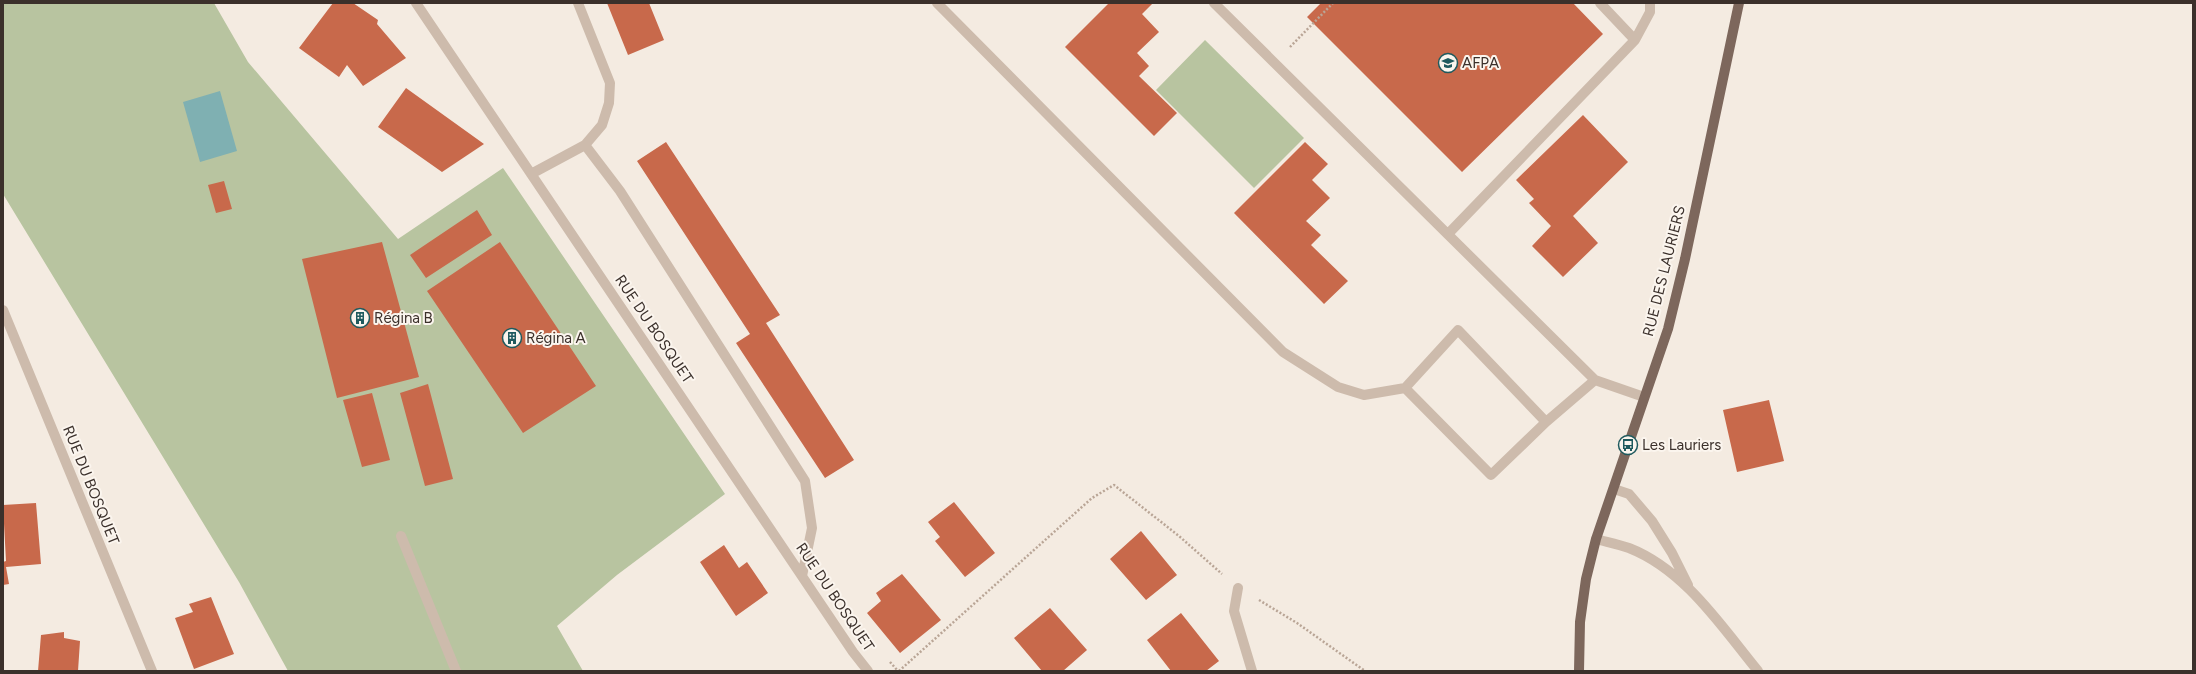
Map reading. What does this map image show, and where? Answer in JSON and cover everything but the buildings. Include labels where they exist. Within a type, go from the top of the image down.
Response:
[{"type":"main road","name":"RUE DES LAURIERS","points":[[1580,671],[1580,622],[1586,579],[1596,539],[1668,329],[1685,259],[1739,3]]},
{"type":"street","name":"RUE DU BOSQUET","points":[[416,3],[802,576],[868,671]]},
{"type":"street","points":[[531,174],[585,145],[602,125],[610,103],[610,83],[578,3]]},
{"type":"street","points":[[937,3],[1283,352],[1338,387],[1364,395],[1405,388],[1458,330],[1546,422]]},
{"type":"street","points":[[1214,3],[1595,380],[1644,397]]},
{"type":"street","points":[[1600,3],[1635,40]]},
{"type":"street","points":[[1448,234],[1635,40],[1650,12],[1650,3]]},
{"type":"street","points":[[585,145],[620,191],[805,481],[812,528],[802,576]]},
{"type":"street","name":"RUE DU BOSQUET","points":[[3,310],[152,671]]},
{"type":"street","points":[[1405,388],[1491,475],[1546,422],[1595,380]]},
{"type":"street","points":[[1614,489],[1629,494],[1652,521],[1672,553],[1690,589]]},
{"type":"street","points":[[401,536],[456,671]]},
{"type":"street","points":[[1596,539],[1636,552],[1661,565],[1690,589],[1758,671]]},
{"type":"street","points":[[1238,588],[1234,611],[1252,671]]},
{"type":"path","points":[[1275,63],[1333,3]]},
{"type":"path","points":[[899,671],[1092,498],[1114,485],[1179,536],[1238,588],[1297,623],[1364,671]]},
{"type":"green space","points":[[3,3],[214,3],[248,62],[398,239],[503,168],[725,494],[617,575],[557,626],[583,671],[288,671],[239,582],[3,194]]},
{"type":"green space","points":[[1205,40],[1304,138],[1254,188],[1156,90]]},
{"type":"water","points":[[220,91],[237,151],[200,162],[183,102]]},
{"type":"place","name":"AFPA","points":[[1448,63]]},
{"type":"place","name":"Régina B","points":[[360,318]]},
{"type":"place","name":"Régina A","points":[[512,338]]},
{"type":"place","name":"Les Lauriers","points":[[1628,445]]}]
